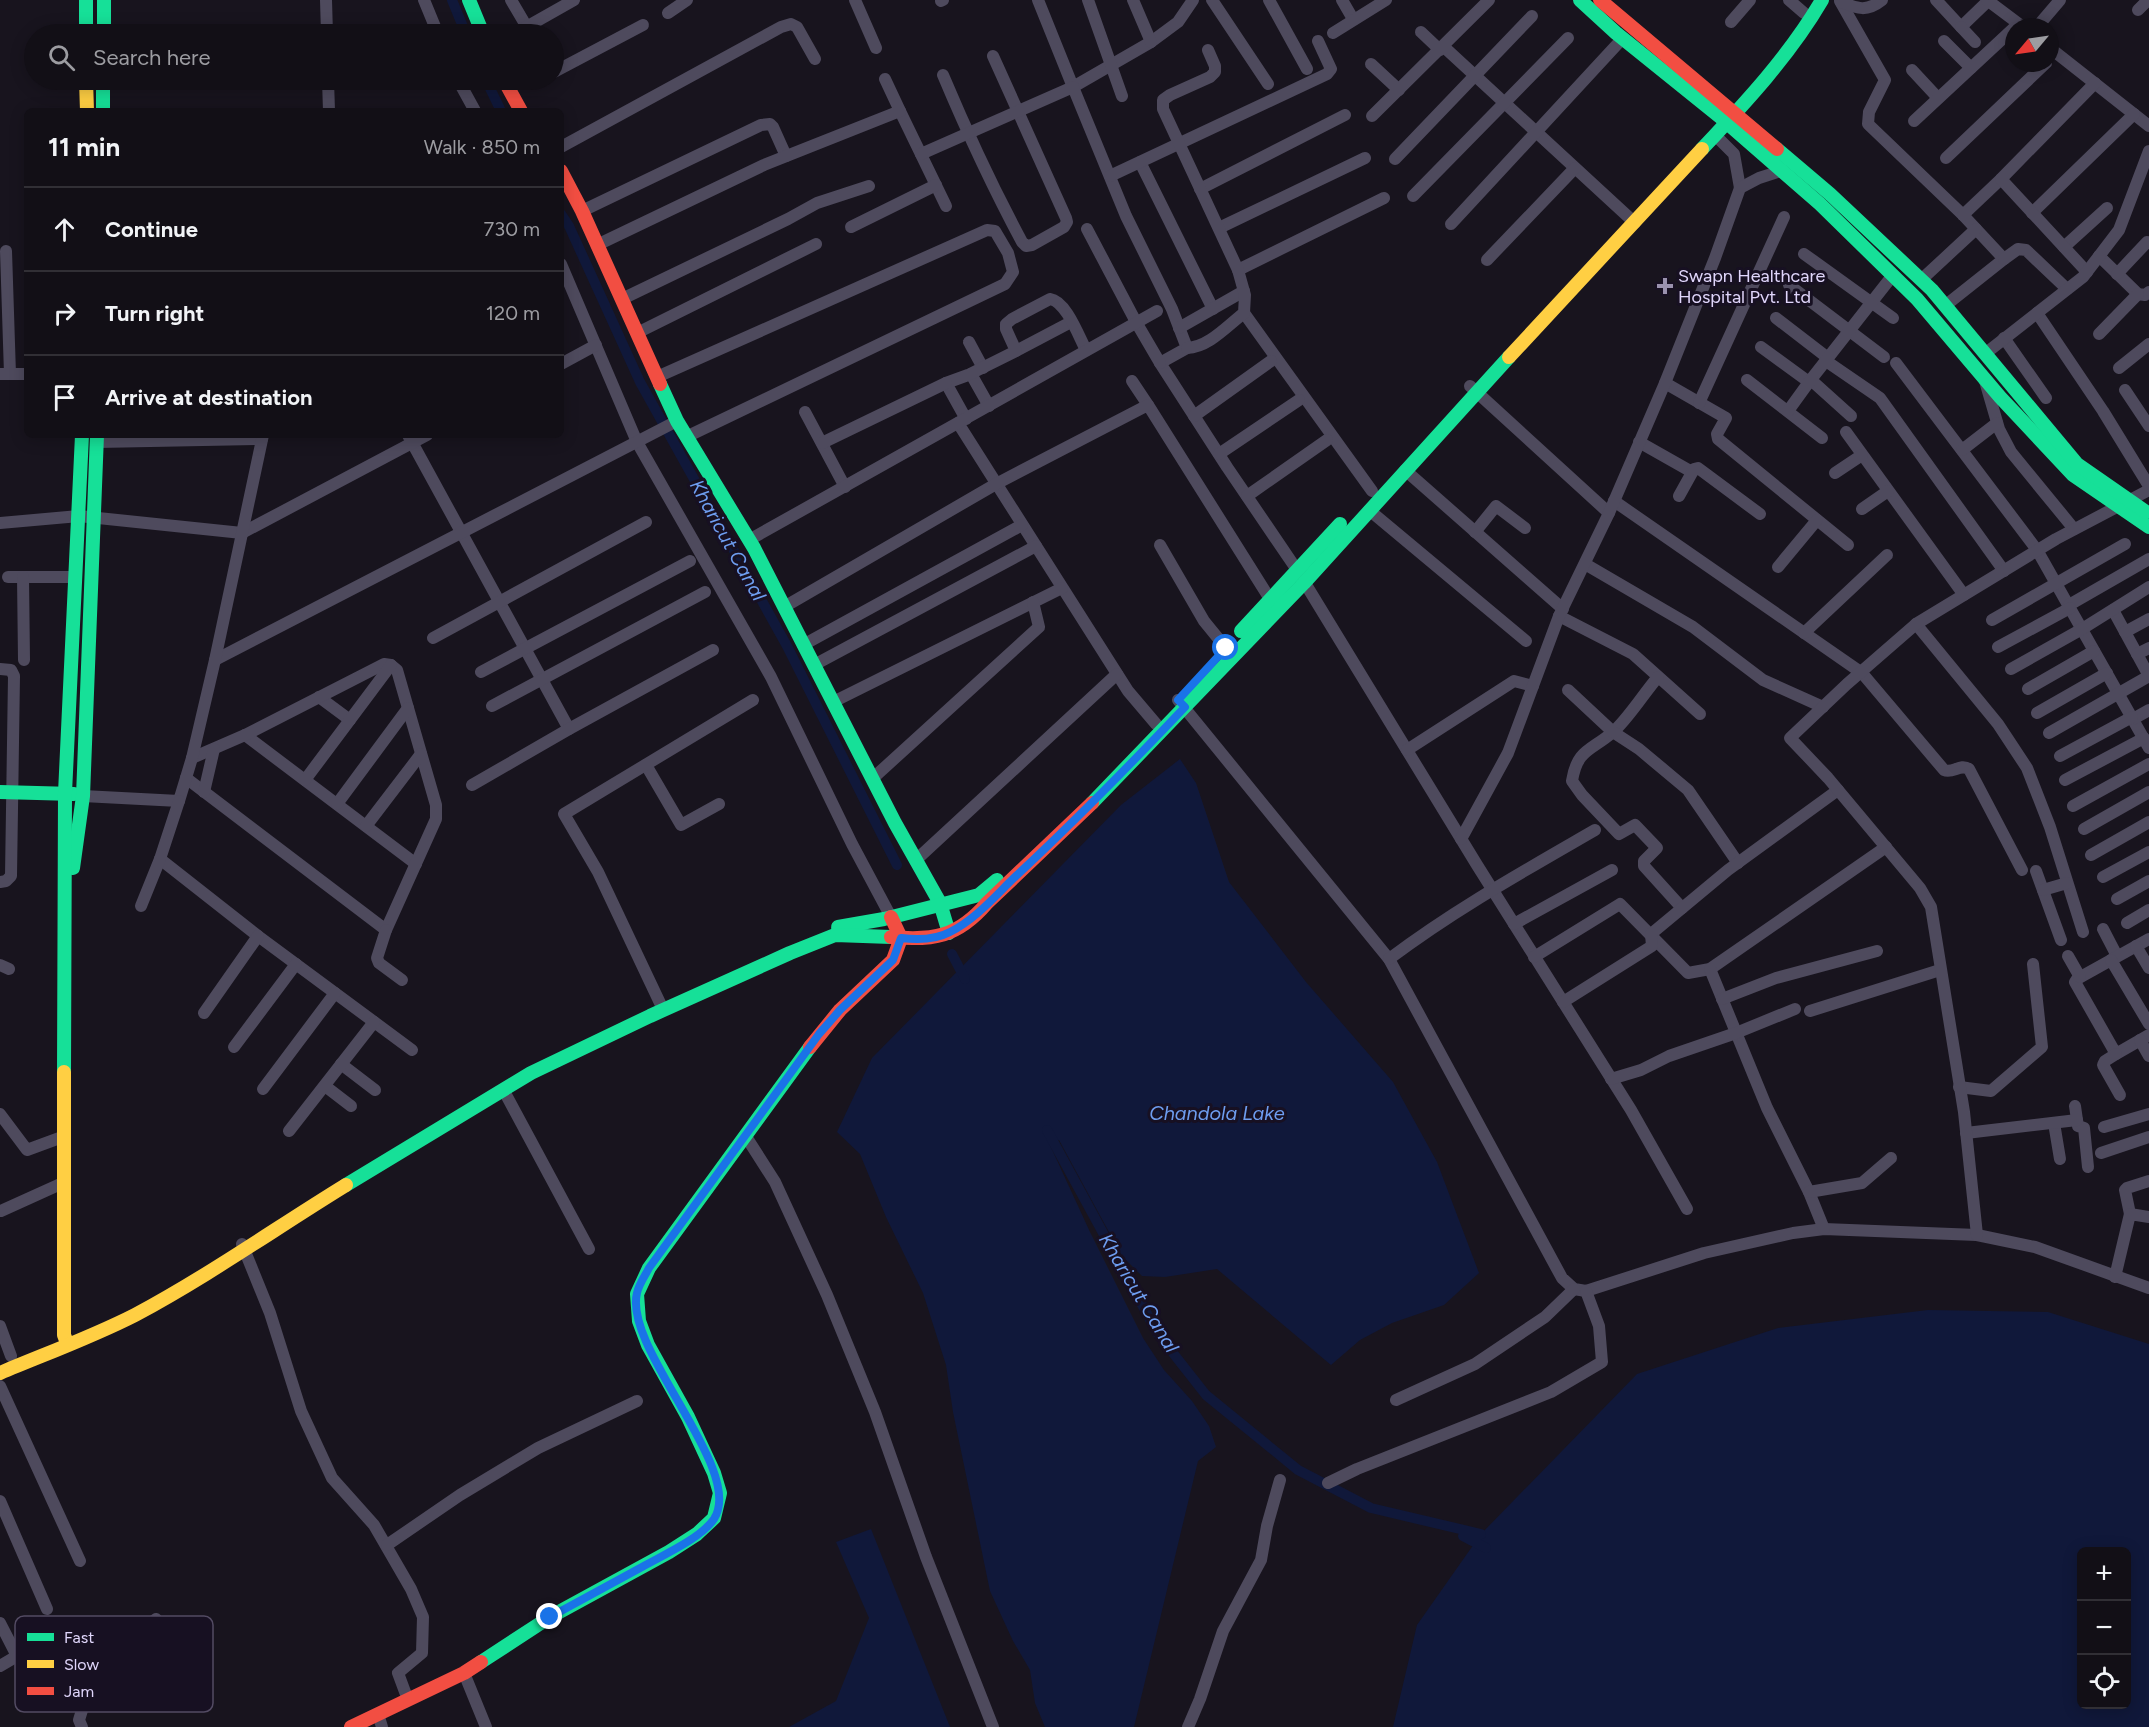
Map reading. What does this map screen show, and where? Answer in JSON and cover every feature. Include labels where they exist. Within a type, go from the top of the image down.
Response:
[{"type":"street","points":[[86,0],[86,24]]},
{"type":"street","points":[[104,0],[104,24]]},
{"type":"street","points":[[326,0],[327,24]]},
{"type":"street","points":[[424,0],[434,24]]},
{"type":"street","points":[[469,0],[479,24]]},
{"type":"street","points":[[511,0],[525,24]]},
{"type":"street","points":[[539,24],[574,0]]},
{"type":"street","points":[[668,14],[687,0]]},
{"type":"street","points":[[855,0],[876,48]]},
{"type":"street","points":[[1038,0],[1126,216],[1172,309],[1187,348]]},
{"type":"street","points":[[1088,0],[1122,96]]},
{"type":"street","points":[[1133,0],[1151,42]]},
{"type":"street","points":[[1212,0],[1268,84]]},
{"type":"street","points":[[1269,0],[1307,69]]},
{"type":"street","points":[[1342,0],[1353,20]]},
{"type":"street","points":[[1333,33],[1386,0]]},
{"type":"street","points":[[1372,116],[1489,0]]},
{"type":"street","points":[[1580,0],[1623,38],[1830,194],[1946,305],[2077,464],[2149,527]]},
{"type":"street","points":[[1731,22],[1750,0]]},
{"type":"street","points":[[1789,0],[1804,13]]},
{"type":"street","points":[[1631,220],[1715,135],[1745,88],[1812,0]]},
{"type":"street","points":[[243,1246],[284,1214],[527,1066],[660,1003],[832,928],[891,918],[979,894],[1009,870],[1156,724],[1181,704],[1226,648],[1297,570],[1474,389],[1727,115],[1753,94],[1811,19],[1822,0]]},
{"type":"street","points":[[1839,1],[1857,9],[1869,9],[1882,0]]},
{"type":"street","points":[[1936,0],[1975,42]]},
{"type":"street","points":[[2045,18],[2060,0]]},
{"type":"street","points":[[2138,10],[2148,0]]},
{"type":"street","points":[[1839,1],[1886,80],[1869,112],[1868,124],[1963,215],[2004,259]]},
{"type":"street","points":[[1961,27],[1991,1],[2009,18]]},
{"type":"street","points":[[921,154],[1073,87],[1151,42],[1178,22],[1190,2]]},
{"type":"street","points":[[1605,2],[1727,115],[1781,171],[1820,204],[1917,299],[2073,475],[2122,504],[2149,514]]},
{"type":"street","points":[[1395,159],[1532,16]]},
{"type":"street","points":[[564,145],[781,27],[791,24],[797,27],[815,59]]},
{"type":"street","points":[[564,67],[643,25]]},
{"type":"street","points":[[1421,32],[1475,76],[1631,220]]},
{"type":"street","points":[[1413,196],[1568,38]]},
{"type":"street","points":[[1451,224],[1623,38]]},
{"type":"street","points":[[1914,121],[2005,38]]},
{"type":"street","points":[[1110,176],[1327,74],[1331,69],[1318,40]]},
{"type":"street","points":[[1944,41],[1971,68]]},
{"type":"street","points":[[1208,50],[1215,66],[1215,72],[1163,100],[1163,109],[1238,270],[1244,291],[1244,313],[1372,491]]},
{"type":"street","points":[[944,75],[968,133],[1022,243],[1026,246],[1032,245],[1064,227],[1067,222],[993,56]]},
{"type":"street","points":[[2059,58],[2149,126]]},
{"type":"street","points":[[1371,64],[1399,90]]},
{"type":"street","points":[[1912,70],[1938,98]]},
{"type":"street","points":[[1946,158],[2037,72]]},
{"type":"street","points":[[885,79],[946,206]]},
{"type":"street","points":[[1963,215],[2095,83]]},
{"type":"street","points":[[86,90],[87,108]]},
{"type":"street","points":[[103,108],[104,90]]},
{"type":"street","points":[[328,90],[329,108]]},
{"type":"street","points":[[463,90],[473,108]]},
{"type":"street","points":[[509,90],[519,108]]},
{"type":"street","points":[[597,245],[786,156],[900,111]]},
{"type":"street","points":[[2032,213],[2134,114]]},
{"type":"street","points":[[1200,189],[1345,115]]},
{"type":"street","points":[[582,211],[761,124],[770,124],[773,127],[786,156]]},
{"type":"street","points":[[1461,839],[1509,753],[1561,613],[1612,507],[1715,258],[1740,188],[1734,153],[1715,135]]},
{"type":"street","points":[[1986,353],[2087,272],[2119,230],[2149,151]]},
{"type":"street","points":[[1219,228],[1365,158]]},
{"type":"street","points":[[1140,162],[1214,309]]},
{"type":"street","points":[[1487,260],[1575,168]]},
{"type":"street","points":[[1740,188],[1759,178],[1781,171]]},
{"type":"street","points":[[564,177],[582,211],[677,421],[749,540],[872,778],[940,903],[949,933]]},
{"type":"street","points":[[2001,179],[2087,272]]},
{"type":"street","points":[[851,227],[936,185]]},
{"type":"street","points":[[622,299],[788,219],[817,202],[869,186]]},
{"type":"street","points":[[1238,270],[1384,198]]},
{"type":"street","points":[[2064,247],[2108,208]]},
{"type":"street","points":[[1699,403],[1784,217]]},
{"type":"street","points":[[1087,229],[1160,363],[1297,570],[1611,1079],[1687,1209]]},
{"type":"street","points":[[1921,279],[1976,229]]},
{"type":"street","points":[[657,377],[987,230],[995,231],[1001,239],[1013,272],[1005,284],[686,437]]},
{"type":"street","points":[[2117,273],[2147,242]]},
{"type":"street","points":[[637,333],[816,244]]},
{"type":"street","points":[[1946,305],[2018,249],[2026,250],[2067,289]]},
{"type":"street","points":[[6,251],[5,374],[24,374]]},
{"type":"street","points":[[1804,254],[1893,318]]},
{"type":"street","points":[[2099,256],[2143,293],[2099,334]]},
{"type":"street","points":[[351,1727],[380,1720],[408,1700],[464,1673],[550,1617],[669,1552],[697,1534],[714,1518],[720,1493],[714,1473],[688,1417],[648,1345],[639,1321],[637,1294],[649,1268],[819,1034],[840,1010],[893,960],[901,938],[852,844],[771,677],[637,442],[564,271]]},
{"type":"street","points":[[1788,411],[1893,275]]},
{"type":"street","points":[[1789,285],[1884,357]]},
{"type":"street","points":[[1179,328],[1244,291]]},
{"type":"street","points":[[1016,351],[1006,324],[1050,299],[1056,299],[1063,306],[1086,350]]},
{"type":"street","points":[[749,540],[1157,311]]},
{"type":"street","points":[[1160,363],[1187,348],[1197,348],[1244,313]]},
{"type":"street","points":[[1977,1235],[1966,1133],[1930,908],[1920,888],[1838,790],[1790,738],[1916,624],[2037,550],[2149,488],[2103,411],[2037,313]]},
{"type":"street","points":[[1776,318],[1827,360],[1880,398],[2004,571]]},
{"type":"street","points":[[822,443],[946,383],[983,368],[1071,322]]},
{"type":"street","points":[[2004,338],[2046,398]]},
{"type":"street","points":[[969,342],[983,368]]},
{"type":"street","points":[[2119,368],[2149,344]]},
{"type":"street","points":[[564,362],[596,345]]},
{"type":"street","points":[[1761,347],[1810,381],[1851,416]]},
{"type":"street","points":[[1194,416],[1271,361]]},
{"type":"street","points":[[1896,363],[2037,550],[2147,743],[2065,780]]},
{"type":"street","points":[[970,374],[989,406]]},
{"type":"street","points":[[1985,378],[1997,423],[2011,452],[2074,530]]},
{"type":"street","points":[[1747,380],[1822,438]]},
{"type":"street","points":[[1132,381],[1270,600]]},
{"type":"street","points":[[946,383],[962,421],[996,484],[1128,691],[1156,724]]},
{"type":"street","points":[[1665,383],[1726,418],[1717,434],[1718,439],[1848,545]]},
{"type":"street","points":[[0,1373],[130,1308],[268,1233],[465,1112],[504,1092],[531,1073],[650,1016],[835,935],[935,938],[949,933],[976,916],[1057,838],[1181,704],[1304,583],[1474,389]]},
{"type":"street","points":[[1474,389],[1612,507],[1862,673],[1944,770],[1950,771],[1961,767],[1969,769],[2022,870]]},
{"type":"street","points":[[2125,390],[2149,426]]},
{"type":"street","points":[[1219,454],[1299,400]]},
{"type":"street","points":[[784,607],[996,484],[1148,405]]},
{"type":"street","points":[[805,412],[845,487]]},
{"type":"street","points":[[215,660],[677,421]]},
{"type":"street","points":[[1962,450],[1997,423]]},
{"type":"street","points":[[1846,432],[1964,595]]},
{"type":"street","points":[[71,1337],[64,1182],[64,793],[82,438]]},
{"type":"street","points":[[71,1337],[76,1100],[73,871],[83,796],[97,439],[180,438]]},
{"type":"street","points":[[141,906],[160,859],[192,758],[263,438]]},
{"type":"street","points":[[0,523],[79,516],[242,533],[410,439],[569,729]]},
{"type":"street","points":[[1246,496],[1327,440]]},
{"type":"street","points":[[1639,442],[1692,472]]},
{"type":"street","points":[[1835,473],[1862,455]]},
{"type":"street","points":[[1679,496],[1692,472],[1698,468],[1760,514]]},
{"type":"street","points":[[1405,470],[1561,613],[1633,654],[1700,714]]},
{"type":"street","points":[[1862,509],[1888,490]]},
{"type":"street","points":[[1475,532],[1496,506],[1525,528]]},
{"type":"street","points":[[1369,510],[1526,641]]},
{"type":"street","points":[[1778,567],[1817,520]]},
{"type":"street","points":[[433,638],[646,522]]},
{"type":"street","points":[[803,645],[1022,525]]},
{"type":"street","points":[[1992,620],[2125,544]]},
{"type":"street","points":[[1160,545],[1204,621],[1226,648]]},
{"type":"street","points":[[814,665],[1036,546]]},
{"type":"street","points":[[1804,633],[1887,555]]},
{"type":"street","points":[[1998,647],[2149,559]]},
{"type":"street","points":[[480,672],[690,561]]},
{"type":"street","points":[[1585,564],[1693,627],[1763,680],[1823,707]]},
{"type":"street","points":[[8,577],[76,577]]},
{"type":"street","points":[[23,577],[24,660]]},
{"type":"street","points":[[2012,669],[2149,587]]},
{"type":"street","points":[[833,702],[1062,588]]},
{"type":"street","points":[[492,706],[705,592]]},
{"type":"street","points":[[872,778],[1039,627],[1033,602]]},
{"type":"street","points":[[2049,733],[2149,676],[2113,610]]},
{"type":"street","points":[[2125,632],[2149,619]]},
{"type":"street","points":[[1916,624],[1998,724],[2022,759],[2039,796],[2083,932]]},
{"type":"street","points":[[2137,654],[2149,648]]},
{"type":"street","points":[[472,785],[713,650]]},
{"type":"street","points":[[2028,689],[2094,651]]},
{"type":"street","points":[[192,758],[244,735],[384,664],[391,665],[397,670],[436,805],[436,819],[386,930],[377,958],[379,963],[402,980]]},
{"type":"street","points":[[305,780],[391,665]]},
{"type":"street","points":[[0,669],[11,669],[14,676],[6,791],[10,876],[6,881],[0,882]]},
{"type":"street","points":[[2037,713],[2107,673]]},
{"type":"street","points":[[916,860],[1117,674]]},
{"type":"street","points":[[1658,677],[1613,732],[1576,761],[1572,781],[1582,795],[1619,834],[1635,825],[1657,848],[1644,861],[1644,866],[1682,908]]},
{"type":"street","points":[[1407,750],[1514,681],[1533,686]]},
{"type":"street","points":[[1568,690],[1613,732],[1689,790],[1738,863]]},
{"type":"street","points":[[319,697],[350,720]]},
{"type":"street","points":[[660,1003],[598,872],[564,814],[753,700]]},
{"type":"street","points":[[1181,704],[1389,959],[1562,1278],[1580,1290],[1599,1326],[1602,1362],[1551,1392],[1357,1469],[1328,1483]]},
{"type":"street","points":[[337,804],[408,708]]},
{"type":"street","points":[[2060,756],[2149,710]]},
{"type":"street","points":[[244,735],[416,864]]},
{"type":"street","points":[[204,792],[214,749]]},
{"type":"street","points":[[366,826],[421,754]]},
{"type":"street","points":[[2073,806],[2149,764]]},
{"type":"street","points":[[646,765],[681,825],[719,804]]},
{"type":"street","points":[[186,778],[386,930]]},
{"type":"street","points":[[1651,934],[1738,863],[1838,790]]},
{"type":"street","points":[[6,791],[179,801]]},
{"type":"street","points":[[2084,829],[2149,792]]},
{"type":"street","points":[[2091,855],[2149,822]]},
{"type":"street","points":[[1389,959],[1492,889],[1595,830]]},
{"type":"street","points":[[1534,957],[1620,904],[1688,973],[1710,969],[1886,847]]},
{"type":"street","points":[[2103,877],[2149,852]]},
{"type":"street","points":[[160,859],[258,936],[412,1050]]},
{"type":"street","points":[[1514,924],[1612,870]]},
{"type":"street","points":[[2036,871],[2061,940]]},
{"type":"street","points":[[2117,899],[2149,881]]},
{"type":"street","points":[[2043,890],[2067,883]]},
{"type":"street","points":[[2127,923],[2149,910]]},
{"type":"street","points":[[2103,929],[2114,958],[2149,1024]]},
{"type":"street","points":[[1563,1002],[1652,946],[1651,934]]},
{"type":"street","points":[[204,1013],[258,936]]},
{"type":"street","points":[[2116,1054],[2076,985],[2077,979],[2149,939]]},
{"type":"street","points":[[2136,946],[2149,968]]},
{"type":"street","points":[[1722,999],[1776,978],[1877,951]]},
{"type":"street","points":[[2068,956],[2080,977]]},
{"type":"street","points":[[234,1047],[296,964]]},
{"type":"street","points":[[1959,1087],[1991,1091],[2042,1047],[2033,964]]},
{"type":"street","points":[[1710,969],[1767,1108],[1809,1192],[1824,1229]]},
{"type":"street","points":[[1810,1011],[1940,970]]},
{"type":"street","points":[[263,1089],[335,993]]},
{"type":"street","points":[[1611,1079],[1641,1070],[1669,1056],[1736,1033],[1794,1009]]},
{"type":"street","points":[[289,1131],[374,1022]]},
{"type":"street","points":[[2120,1095],[2103,1065],[2105,1061],[2144,1037],[2149,1056]]},
{"type":"street","points":[[341,1064],[375,1090]]},
{"type":"street","points":[[325,1086],[351,1106]]},
{"type":"street","points":[[504,1092],[589,1249]]},
{"type":"street","points":[[2075,1106],[2078,1126],[2084,1128],[2088,1167]]},
{"type":"street","points":[[0,1114],[27,1150],[65,1136]]},
{"type":"street","points":[[2104,1127],[2149,1115]]},
{"type":"street","points":[[1966,1133],[2077,1120]]},
{"type":"street","points":[[2054,1123],[2060,1159]]},
{"type":"street","points":[[745,1135],[775,1182],[827,1295],[874,1412],[926,1557],[993,1727]]},
{"type":"street","points":[[2101,1153],[2149,1137]]},
{"type":"street","points":[[1809,1192],[1862,1183],[1891,1158]]},
{"type":"street","points":[[2115,1277],[2130,1214],[2125,1190],[2149,1181]]},
{"type":"street","points":[[1,1211],[64,1182]]},
{"type":"street","points":[[2130,1214],[2149,1217]]},
{"type":"street","points":[[1396,1400],[1475,1364],[1545,1317],[1580,1290],[1704,1253],[1793,1233],[1824,1229],[1977,1235],[2035,1247],[2149,1288]]},
{"type":"street","points":[[243,1246],[270,1313],[301,1411],[332,1478],[374,1525],[411,1589],[423,1617],[422,1653],[398,1673],[408,1700]]},
{"type":"street","points":[[0,1326],[6,1359],[71,1337]]},
{"type":"street","points":[[0,1386],[80,1561]]},
{"type":"street","points":[[387,1545],[460,1495],[538,1448],[637,1401]]},
{"type":"street","points":[[1188,1727],[1200,1700],[1223,1631],[1261,1560],[1267,1526],[1280,1480]]},
{"type":"street","points":[[0,1501],[47,1609]]},
{"type":"street","points":[[0,1623],[15,1654]]},
{"type":"street","points":[[0,1666],[15,1657]]},
{"type":"street","points":[[464,1673],[486,1727]]},
{"type":"street","points":[[81,1712],[79,1720],[82,1727]]},
{"type":"water","name":"Chandola Lake","points":[[1180,759],[1196,783],[1229,882],[1306,982],[1393,1082],[1437,1162],[1479,1273],[1444,1305],[1392,1323],[1360,1340],[1331,1365],[1217,1269],[1165,1277],[1142,1276],[1122,1256],[1059,1140],[1049,1143],[1143,1338],[1164,1370],[1192,1401],[1209,1426],[1216,1447],[1198,1461],[1134,1727],[1045,1727],[1035,1703],[1030,1670],[1013,1641],[990,1591],[953,1412],[946,1365],[923,1293],[886,1217],[860,1154],[837,1132],[872,1058],[1121,805]]},
{"type":"water","points":[[1928,1310],[2048,1312],[2149,1344],[2149,1727],[1393,1727],[1417,1625],[1481,1534],[1637,1374],[1778,1328]]},
{"type":"water","points":[[871,1529],[950,1727],[789,1727],[836,1701],[869,1618],[836,1542]]},
{"type":"waterway","name":"Kharicut Canal","points":[[452,0],[462,24]]},
{"type":"waterway","name":"Kharicut Canal","points":[[491,90],[500,108]]},
{"type":"waterway","name":"Kharicut Canal","points":[[564,218],[640,382],[787,646],[897,865]]},
{"type":"waterway","name":"Kharicut Canal","points":[[952,954],[965,979]]},
{"type":"waterway","name":"Kharicut Canal","points":[[1047,1130],[1158,1334],[1206,1395],[1298,1470],[1371,1508],[1481,1534],[1463,1536],[1486,1548]]},
{"type":"traffic: fast","points":[[86,0],[86,24]]},
{"type":"traffic: fast","points":[[104,0],[104,24]]},
{"type":"traffic: fast","points":[[469,0],[479,24]]},
{"type":"traffic: fast","points":[[1580,0],[1616,33],[1719,116],[1820,204],[1917,299],[2000,397],[2073,475],[2149,527]]},
{"type":"traffic: fast","points":[[1702,149],[1781,59],[1822,0]]},
{"type":"traffic: fast","points":[[103,90],[103,108]]},
{"type":"traffic: fast","points":[[1777,149],[1830,194],[1932,290],[2077,464],[2146,512]]},
{"type":"traffic: fast","points":[[1092,803],[1304,583],[1509,357]]},
{"type":"traffic: fast","points":[[660,384],[677,421],[754,548],[895,823],[940,903],[949,933]]},
{"type":"traffic: fast","points":[[64,1072],[65,793],[82,438]]},
{"type":"traffic: fast","points":[[73,868],[83,796],[97,438]]},
{"type":"traffic: fast","points":[[1241,631],[1340,524]]},
{"type":"traffic: fast","points":[[0,792],[74,794]]},
{"type":"traffic: fast","points":[[838,927],[884,919],[979,895],[997,880]]},
{"type":"traffic: fast","points":[[346,1185],[531,1073],[650,1016],[835,935],[891,937]]},
{"type":"traffic: fast","points":[[481,1662],[550,1617],[669,1552],[697,1534],[714,1518],[720,1493],[714,1473],[688,1417],[648,1345],[639,1321],[637,1294],[649,1268],[810,1047]]},
{"type":"traffic: slow","points":[[86,90],[87,108]]},
{"type":"traffic: slow","points":[[1509,357],[1702,149]]},
{"type":"traffic: slow","points":[[64,1072],[64,1335],[67,1343]]},
{"type":"traffic: slow","points":[[0,1373],[135,1315],[215,1268],[346,1185]]},
{"type":"traffic: jam","points":[[1600,0],[1777,149]]},
{"type":"traffic: jam","points":[[509,90],[519,108]]},
{"type":"traffic: jam","points":[[564,177],[582,211],[660,384]]},
{"type":"traffic: jam","points":[[891,937],[932,937],[955,930],[966,923],[1092,803]]},
{"type":"traffic: jam","points":[[810,1047],[840,1010],[893,960],[901,938],[891,917]]},
{"type":"traffic: jam","points":[[351,1727],[464,1673],[481,1662]]},
{"type":"place","name":"Swapn Healthcare Hospital Pvt. Ltd","points":[[1665,286]]},
{"type":"route","points":[[550,1617],[669,1552],[697,1534],[714,1518],[720,1493],[714,1473],[688,1417],[648,1345],[639,1321],[637,1294],[649,1268],[819,1034],[840,1010],[893,960],[901,938],[935,938],[949,933],[976,916],[1163,731],[1185,707],[1178,700],[1226,648]]}]
